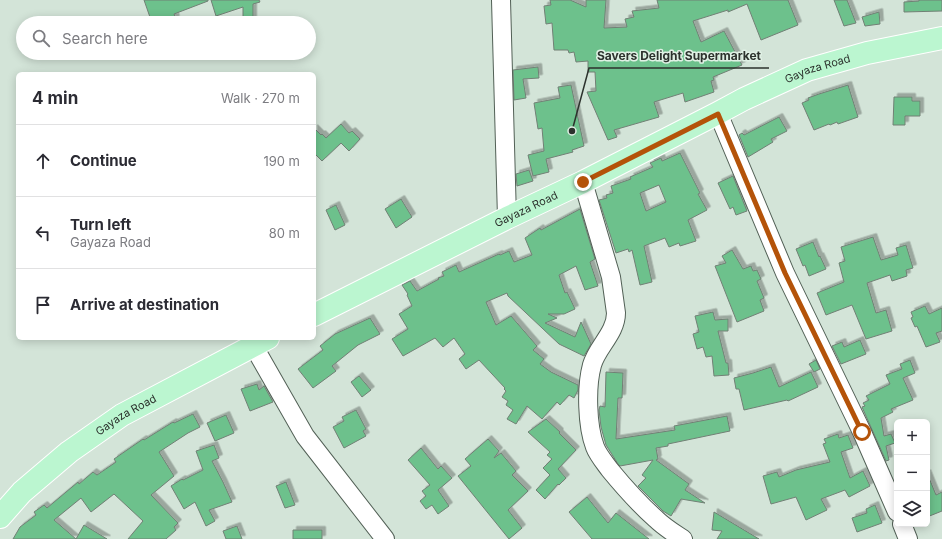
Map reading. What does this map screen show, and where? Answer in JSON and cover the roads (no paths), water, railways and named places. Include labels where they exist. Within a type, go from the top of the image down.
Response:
[{"type":"main road","name":"Gayaza Road","points":[[316,314],[507,218],[583,182],[718,114],[744,99],[807,70],[867,53],[942,38]]},
{"type":"main road","name":"Gayaza Road","points":[[0,517],[22,492],[69,452],[122,415],[261,342]]},
{"type":"street","points":[[501,0],[507,218]]},
{"type":"street","points":[[718,114],[785,273],[862,432],[894,505]]},
{"type":"street","points":[[583,182],[611,277],[616,313],[616,319],[612,329],[597,352],[592,365],[588,389],[589,420],[595,447],[600,457],[626,490],[656,520],[683,539]]},
{"type":"street","points":[[261,342],[305,436],[385,539]]},
{"type":"street","points":[[903,527],[908,539]]},
{"type":"place","name":"Savers Delight Supermarket","points":[[572,131]]}]
